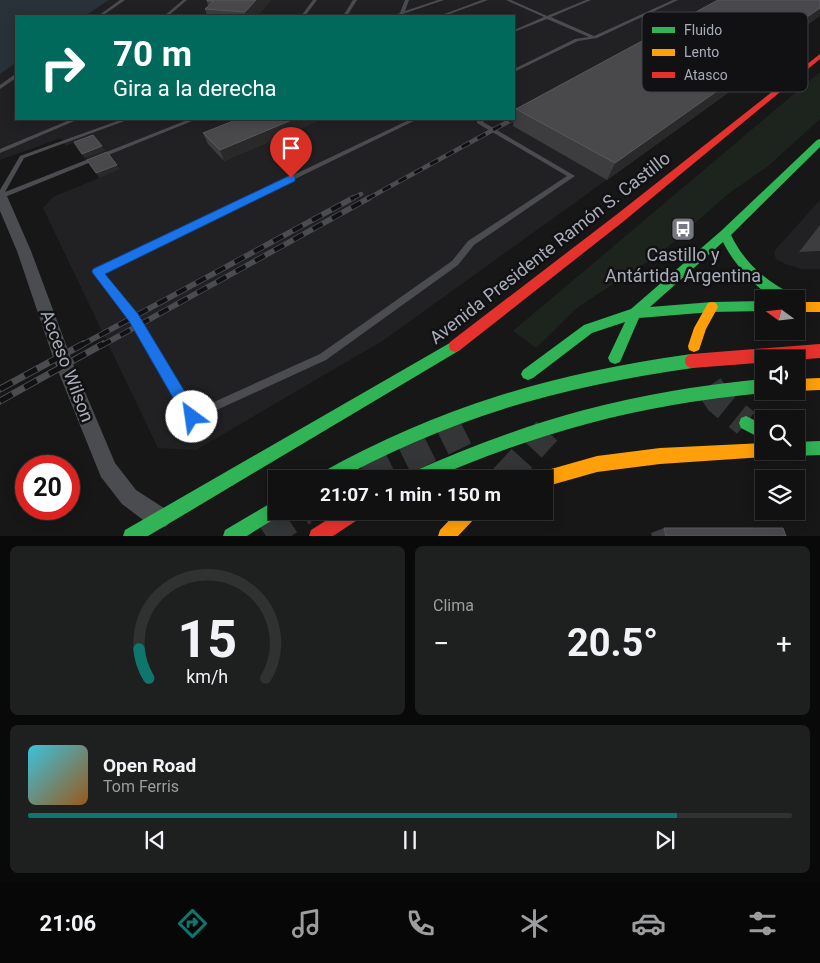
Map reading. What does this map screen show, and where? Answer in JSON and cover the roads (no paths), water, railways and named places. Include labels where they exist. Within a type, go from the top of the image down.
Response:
[{"type":"main road","name":"Avenida Presidente Ramón S. Castillo","points":[[808,66],[820,56]]},
{"type":"main road","name":"Avenida Presidente Ramón S. Castillo","points":[[131,536],[458,344],[620,218],[776,92]]},
{"type":"main road","points":[[615,358],[635,313],[725,234],[820,142]]},
{"type":"main road","points":[[725,234],[730,250],[740,263],[763,283],[776,290]]},
{"type":"main road","points":[[805,303],[818,307]]},
{"type":"main road","points":[[528,374],[588,329],[635,313],[712,307],[755,306]]},
{"type":"main road","points":[[694,346],[700,328],[712,307]]},
{"type":"main road","points":[[805,307],[818,307]]},
{"type":"main road","points":[[338,470],[440,422],[511,397],[572,381],[662,363],[709,357],[820,351]]},
{"type":"main road","points":[[805,385],[820,384]]},
{"type":"main road","points":[[434,470],[484,448],[532,431],[596,413],[683,394],[731,387],[755,386]]},
{"type":"main road","points":[[746,423],[755,428]]},
{"type":"main road","points":[[805,449],[820,448]]},
{"type":"main road","points":[[553,476],[596,464],[642,458],[755,451]]},
{"type":"main road","points":[[231,536],[268,513]]},
{"type":"main road","points":[[317,536],[342,520]]},
{"type":"main road","points":[[446,536],[461,520]]},
{"type":"street","name":"Acceso Wilson","points":[[0,197],[24,251],[65,366],[108,470],[130,497],[159,518]]},
{"type":"lane","points":[[101,15],[123,0]]},
{"type":"lane","points":[[167,15],[185,0]]},
{"type":"lane","points":[[304,15],[315,0]]},
{"type":"lane","points":[[346,15],[355,0]]},
{"type":"lane","points":[[402,13],[407,0]]},
{"type":"lane","points":[[397,15],[442,0]]},
{"type":"lane","points":[[444,15],[486,0]]},
{"type":"lane","points":[[508,0],[595,37]]},
{"type":"lane","points":[[515,32],[589,0]]},
{"type":"lane","points":[[650,12],[676,0]]},
{"type":"lane","points":[[515,70],[577,40],[595,37],[642,16]]},
{"type":"lane","points":[[0,87],[15,77]]},
{"type":"lane","points":[[0,151],[74,120]]},
{"type":"lane","points":[[0,197],[22,157],[124,120]]},
{"type":"lane","points":[[0,197],[192,120]]},
{"type":"lane","points":[[413,120],[97,272],[134,318],[192,417],[323,357],[455,263],[471,243],[572,176],[479,122],[482,120]]},
{"type":"tunnel","points":[[709,386],[719,401],[746,423]]},
{"type":"tunnel","points":[[385,470],[465,431]]},
{"type":"tunnel","points":[[511,470],[547,431]]},
{"type":"tunnel","points":[[266,536],[290,520]]},
{"type":"railway","points":[[367,199],[511,120]]},
{"type":"railway","points":[[353,198],[361,194]]},
{"type":"railway","points":[[80,346],[353,198]]},
{"type":"railway","points":[[101,346],[369,198]]},
{"type":"railway","points":[[0,389],[83,344]]},
{"type":"railway","points":[[0,401],[103,344]]},
{"type":"place","name":"Castillo y Antártida Argentina","points":[[683,229]]}]
